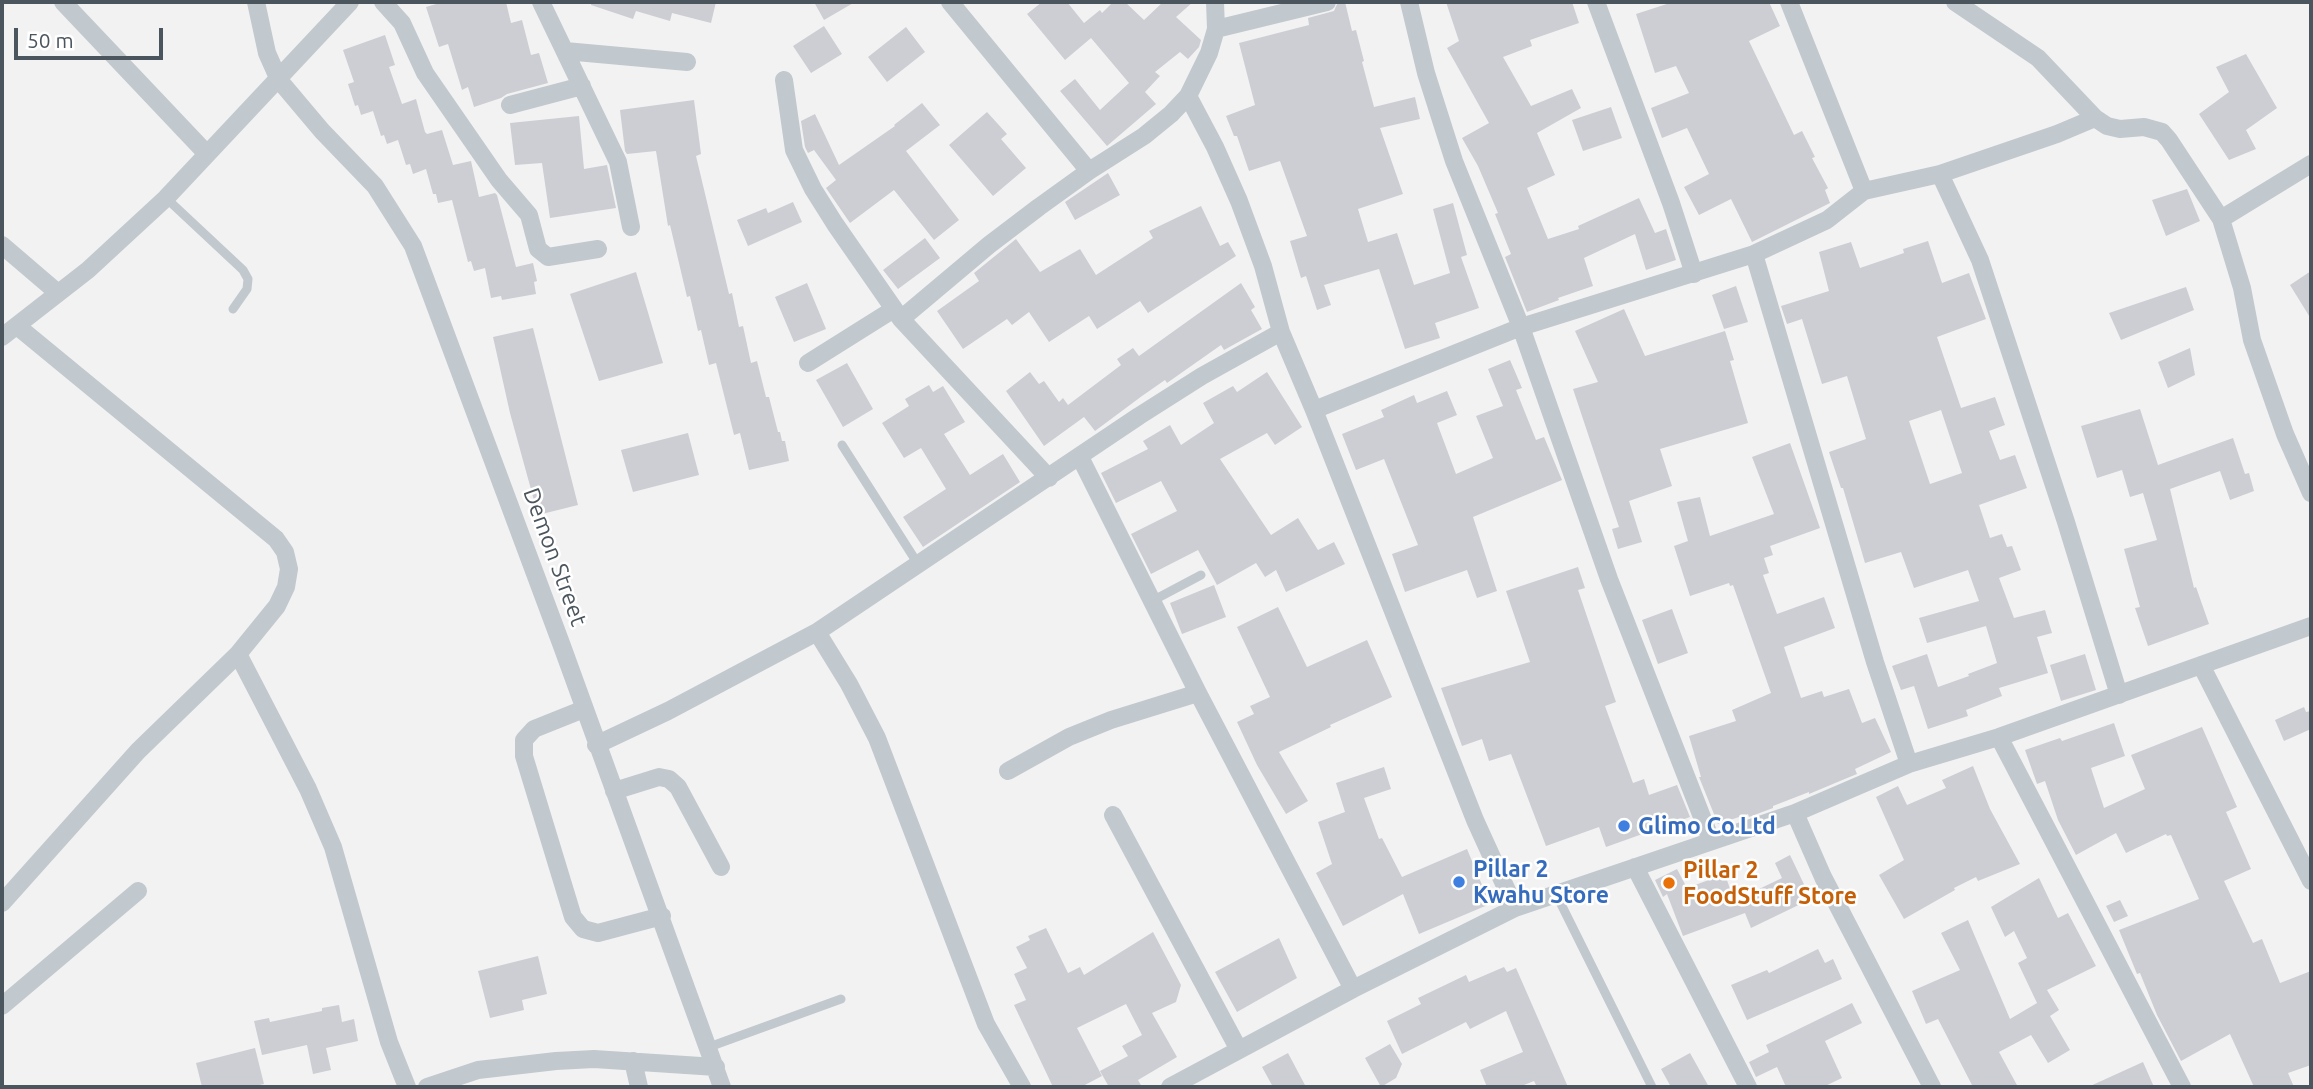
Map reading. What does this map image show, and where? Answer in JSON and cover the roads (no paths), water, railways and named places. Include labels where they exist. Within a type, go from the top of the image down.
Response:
[{"type":"street","points":[[63,2],[206,154]]},
{"type":"street","name":"Demon Street","points":[[256,2],[267,53],[279,80],[322,131],[375,186],[412,246],[662,916],[722,1087]]},
{"type":"street","points":[[2,337],[88,270],[166,198],[350,2]]},
{"type":"street","points":[[383,2],[402,23],[425,73],[499,180],[529,215],[538,249],[548,257],[598,249]]},
{"type":"street","points":[[541,2],[618,162],[631,227]]},
{"type":"street","points":[[950,2],[1089,171]]},
{"type":"street","points":[[808,363],[897,314],[1089,171],[1171,114],[1188,96],[1209,53],[1216,29],[1215,2]]},
{"type":"street","points":[[1216,29],[1327,2]]},
{"type":"street","points":[[1409,2],[1426,73],[1454,161],[1521,327],[1609,579],[1711,840]]},
{"type":"street","points":[[1596,2],[1671,203],[1694,274]]},
{"type":"street","points":[[1789,2],[1864,191]]},
{"type":"street","points":[[1955,2],[2038,58],[2095,118],[2107,126],[2120,129],[2144,127],[2162,132],[2221,219],[2242,288],[2252,340],[2285,434],[2311,490]]},
{"type":"street","points":[[565,51],[687,62]]},
{"type":"street","points":[[784,80],[794,150],[835,224],[897,314],[1049,478]]},
{"type":"street","points":[[510,105],[582,86]]},
{"type":"street","points":[[1188,96],[1239,201],[1264,266],[1281,332],[1475,820],[1515,908]]},
{"type":"street","points":[[1314,410],[1521,327],[1754,254],[1827,220],[1864,191],[1940,174],[2057,134],[2095,118]]},
{"type":"street","points":[[2221,219],[2311,164]]},
{"type":"street","points":[[1940,174],[1980,260],[2066,522],[2119,695]]},
{"type":"street","points":[[2,245],[58,293]]},
{"type":"street","points":[[1754,254],[1867,637],[1909,764]]},
{"type":"street","points":[[2,903],[138,751],[238,654],[277,606],[286,587],[289,569],[285,552],[276,539],[251,516],[17,326]]},
{"type":"street","points":[[596,745],[668,711],[817,632],[1202,376],[1281,332]]},
{"type":"street","points":[[1080,457],[1198,693],[1353,989]]},
{"type":"street","points":[[1170,1087],[1353,989],[1515,908],[1795,813],[1909,764],[1999,737],[2311,626]]},
{"type":"street","points":[[817,632],[849,684],[877,738],[986,1024],[1022,1087]]},
{"type":"street","points":[[238,654],[308,789],[333,848],[389,1042],[407,1087]]},
{"type":"street","points":[[2201,665],[2311,881]]},
{"type":"street","points":[[1008,771],[1069,737],[1198,693]]},
{"type":"street","points":[[584,709],[534,729],[524,740],[524,756],[573,917],[583,929],[598,933],[662,916]]},
{"type":"street","points":[[1999,737],[2182,1087]]},
{"type":"street","points":[[614,791],[659,777],[669,779],[678,787],[721,867]]},
{"type":"street","points":[[1795,813],[1823,877],[1932,1087]]},
{"type":"street","points":[[1113,816],[1239,1050]]},
{"type":"street","points":[[1635,867],[1748,1087]]},
{"type":"street","points":[[2,1006],[138,891]]},
{"type":"street","points":[[428,1087],[478,1070],[556,1061],[594,1059],[716,1067]]},
{"type":"street","points":[[633,1061],[639,1087]]},
{"type":"lane","points":[[166,198],[243,270],[248,279],[247,289],[233,309]]},
{"type":"lane","points":[[842,446],[918,564]]},
{"type":"lane","points":[[1152,601],[1201,575]]},
{"type":"lane","points":[[1556,894],[1652,1087]]},
{"type":"lane","points":[[709,1047],[841,999]]},
{"type":"place","name":"Glimo Co.Ltd","points":[[1624,826]]},
{"type":"place","name":"Pillar 2 Kwahu Store","points":[[1459,882]]},
{"type":"place","name":"Pillar 2 FoodStuff Store","points":[[1669,883]]}]
